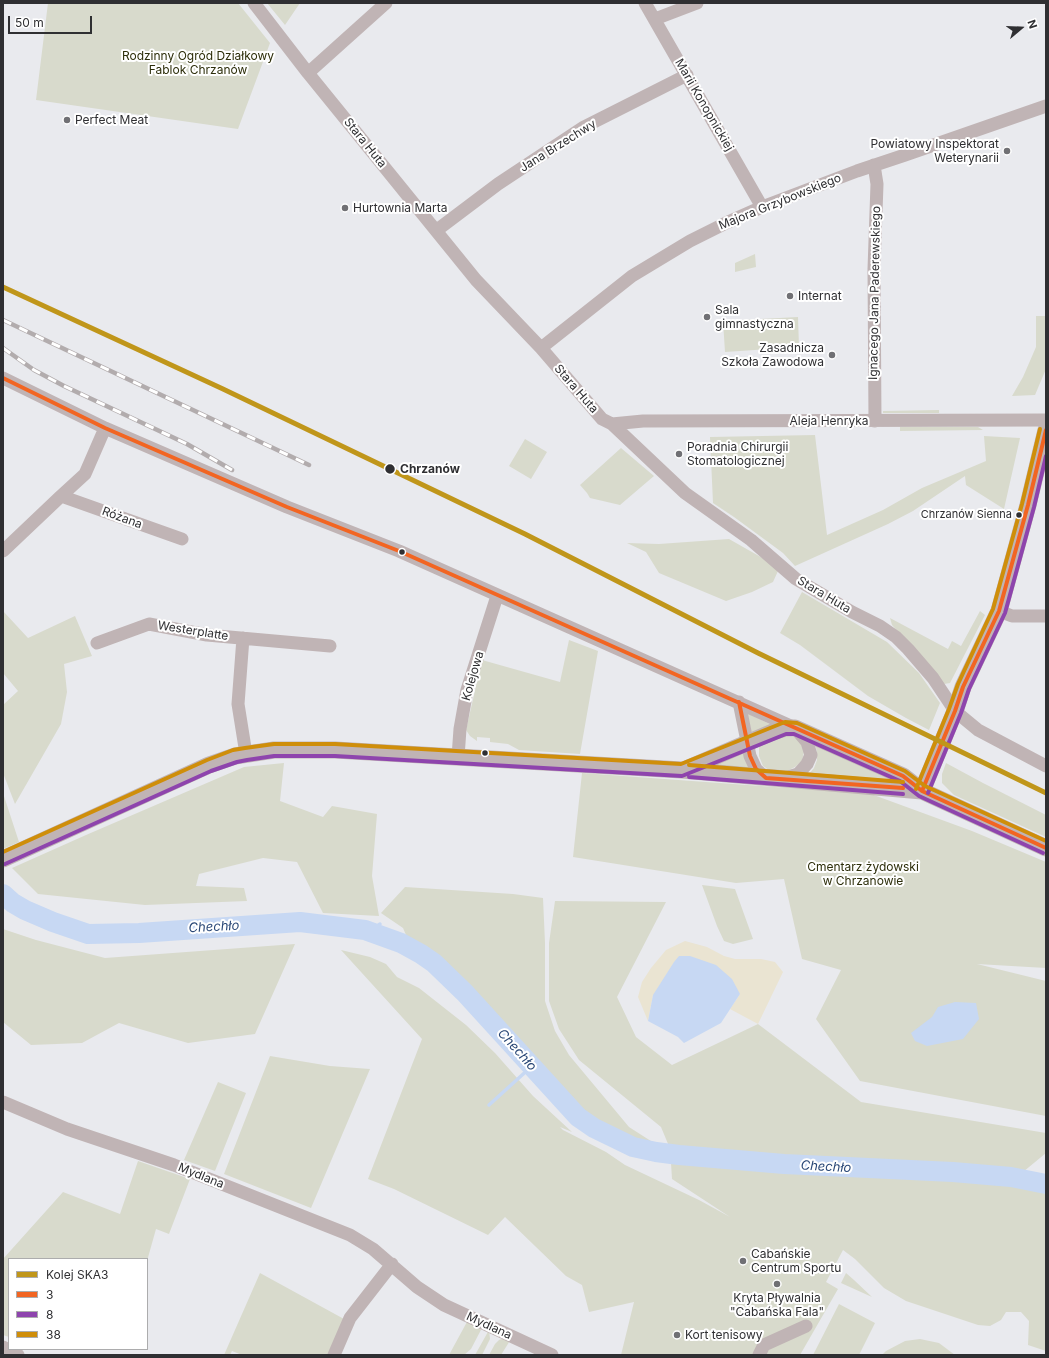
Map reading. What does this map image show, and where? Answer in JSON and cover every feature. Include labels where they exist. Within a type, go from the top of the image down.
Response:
[{"type":"street","name":"Stara Huta","points":[[254,3],[308,73],[437,230],[484,290],[541,348],[602,419],[612,424],[685,492],[751,540],[796,579],[852,612],[880,626],[896,637],[933,678],[955,711],[978,730],[1046,766]]},
{"type":"street","points":[[308,73],[386,3]]},
{"type":"street","name":"Marii Konopnickiej","points":[[645,3],[762,207]]},
{"type":"street","points":[[655,19],[698,3]]},
{"type":"street","name":"Jana Brzechwy","points":[[437,230],[498,184],[584,127],[687,75]]},
{"type":"street","name":"Majora Grzybowskiego","points":[[541,348],[632,276],[690,241],[726,223],[762,207],[874,165],[1046,106]]},
{"type":"street","name":"Ignacego Jana Paderewskiego","points":[[874,165],[877,184],[874,269],[875,421]]},
{"type":"street","points":[[3,378],[105,428],[287,508],[387,546],[903,776],[922,790],[1046,848]]},
{"type":"street","name":"Aleja Henryka","points":[[612,424],[643,421],[1046,420]]},
{"type":"street","points":[[3,551],[85,474],[105,428]]},
{"type":"street","points":[[922,790],[955,711],[963,687],[999,611],[1028,505],[1046,430]]},
{"type":"street","name":"Różana","points":[[61,496],[182,539]]},
{"type":"street","name":"Kolejowa","points":[[458,757],[460,728],[467,690],[497,596]]},
{"type":"street","points":[[999,611],[1012,616],[1046,616]]},
{"type":"street","name":"Westerplatte","points":[[98,643],[149,624],[207,635],[330,646]]},
{"type":"street","name":"Westerplatte","points":[[243,638],[238,704],[246,754]]},
{"type":"street","points":[[682,770],[748,743],[785,728],[795,728],[807,742],[811,755],[807,764],[798,774],[774,778],[756,769],[750,756],[748,743],[738,702]]},
{"type":"street","points":[[3,859],[209,766],[246,754],[274,750],[302,749],[682,770],[922,790]]},
{"type":"street","name":"Mydlana","points":[[3,1102],[67,1129],[174,1165],[350,1235],[373,1249],[417,1287],[444,1305],[552,1355]]},
{"type":"street","points":[[334,1355],[350,1318],[392,1264]]},
{"type":"street","points":[[759,1355],[764,1345],[806,1326]]},
{"type":"street","points":[[9,1350],[18,1355]]},
{"type":"green space","name":"Rodzinny Ogród Działkowy Fablok Chrzanów","points":[[48,3],[238,3],[270,43],[238,129],[36,100]]},
{"type":"green space","name":"Rodzinny Ogród Działkowy Fablok Chrzanów","points":[[267,3],[300,3],[285,25]]},
{"type":"green space","points":[[755,254],[756,267],[735,272],[735,263]]},
{"type":"green space","points":[[1045,308],[1046,369],[1035,395],[1012,396],[1023,377],[1036,347],[1036,316],[1045,316]]},
{"type":"green space","points":[[798,317],[799,347],[725,352],[723,321]]},
{"type":"green space","points":[[939,410],[939,413],[883,413],[883,411]]},
{"type":"green space","points":[[900,427],[978,427],[983,430],[900,431]]},
{"type":"green space","points":[[815,435],[827,535],[883,510],[922,488],[986,461],[984,436],[1020,438],[1004,509],[966,485],[965,476],[913,511],[888,524],[795,566],[783,553],[713,503],[710,437]]},
{"type":"green space","points":[[525,439],[547,452],[531,479],[509,466]]},
{"type":"green space","points":[[621,448],[654,476],[620,505],[590,498],[580,485]]},
{"type":"green space","points":[[729,539],[766,560],[778,571],[773,582],[752,592],[726,601],[659,573],[646,552],[627,543],[659,544]]},
{"type":"green space","points":[[802,592],[887,642],[919,673],[940,703],[929,730],[868,696],[800,645],[780,633]]},
{"type":"green space","points":[[3,611],[28,638],[75,616],[92,656],[64,664],[67,692],[61,724],[15,804],[3,773],[3,705],[18,691],[3,673]]},
{"type":"green space","points":[[980,611],[985,615],[950,683],[944,684],[892,625],[890,618],[948,649],[952,641],[961,646]]},
{"type":"green space","points":[[569,640],[598,651],[580,754],[519,750],[508,744],[490,742],[490,738],[477,737],[477,741],[470,736],[466,730],[482,660],[560,682]]},
{"type":"green space","points":[[747,713],[774,726],[752,735]]},
{"type":"green space","points":[[778,735],[794,737],[802,743],[804,752],[802,761],[787,771],[771,771],[763,766],[759,756],[759,746]]},
{"type":"green space","points":[[815,744],[898,781],[809,774],[814,768],[817,760]]},
{"type":"green space","points":[[745,748],[753,771],[706,769]]},
{"type":"green space","points":[[284,763],[280,801],[323,817],[332,806],[377,814],[372,876],[379,916],[323,913],[297,862],[263,858],[199,874],[196,886],[244,888],[247,901],[145,905],[38,894],[12,868],[244,767]]},
{"type":"green space","points":[[946,763],[1046,815],[1046,837],[954,795],[942,783],[942,774]]},
{"type":"green space","name":"Cmentarz żydowski w Chrzanowie","points":[[582,773],[871,794],[972,831],[1046,862],[1046,968],[977,964],[1046,981],[1046,1116],[860,1081],[816,1019],[841,970],[802,959],[784,879],[736,883],[573,857]]},
{"type":"green space","points":[[3,793],[19,842],[3,849]]},
{"type":"green space","points":[[702,885],[735,889],[753,939],[733,944],[724,941]]},
{"type":"green space","points":[[405,887],[513,894],[543,898],[545,1001],[555,1031],[569,1055],[629,1127],[654,1143],[641,1144],[598,1127],[564,1097],[483,1004],[425,952],[405,943],[406,935],[403,928],[381,913]]},
{"type":"green space","points":[[555,901],[666,902],[617,997],[636,1037],[672,1065],[758,1024],[861,1102],[1046,1133],[1046,1153],[1023,1172],[974,1167],[671,1151],[661,1127],[579,1060],[559,1029],[549,1001],[549,943]]},
{"type":"green space","points":[[3,929],[36,940],[105,958],[295,944],[255,1034],[188,1043],[119,1023],[82,1043],[31,1045],[3,1022]]},
{"type":"green space","points":[[341,950],[370,957],[386,964],[397,977],[419,988],[466,1025],[495,1053],[533,1096],[572,1132],[560,1127],[563,1130],[606,1152],[625,1165],[699,1200],[730,1217],[672,1179],[671,1163],[1001,1182],[1046,1190],[1046,1351],[1028,1345],[1029,1321],[1021,1312],[1006,1312],[1001,1320],[990,1326],[978,1325],[906,1301],[884,1288],[855,1259],[843,1250],[826,1282],[838,1289],[800,1355],[621,1355],[634,1302],[589,1312],[582,1285],[566,1276],[505,1217],[488,1235],[394,1189],[368,1179],[422,1039]]},
{"type":"green space","points":[[270,1056],[330,1066],[370,1069],[311,1208],[224,1174]]},
{"type":"green space","points":[[218,1082],[246,1093],[215,1171],[184,1160]]},
{"type":"green space","points":[[138,1161],[190,1179],[169,1234],[156,1229],[148,1258],[8,1258],[8,1337],[3,1335],[3,1259],[63,1192],[120,1214]]},
{"type":"green space","points":[[260,1273],[344,1319],[328,1355],[242,1355],[232,1351],[230,1355],[224,1355]]},
{"type":"green space","points":[[846,1273],[854,1280],[872,1297],[841,1283]]},
{"type":"green space","points":[[839,1304],[875,1323],[859,1355],[813,1355]]},
{"type":"green space","points":[[468,1320],[483,1326],[471,1349],[464,1355],[449,1355]]},
{"type":"green space","points":[[489,1330],[490,1339],[482,1355],[475,1355]]},
{"type":"green space","points":[[503,1338],[511,1339],[501,1355],[489,1355],[495,1344]]},
{"type":"green space","points":[[920,1339],[939,1343],[955,1355],[882,1355],[886,1351],[905,1341]]},
{"type":"sand","points":[[685,941],[707,947],[724,956],[735,959],[761,959],[775,962],[783,972],[758,1024],[730,1009],[740,994],[653,995],[648,1021],[638,997],[642,982],[666,950]]},
{"type":"water","points":[[679,956],[690,956],[716,965],[732,979],[740,994],[721,1023],[684,1043],[678,1037],[648,1021],[653,995]]},
{"type":"water","points":[[955,1002],[976,1003],[979,1019],[963,1039],[927,1046],[915,1041],[911,1033],[932,1017],[938,1007]]},
{"type":"waterway","name":"Chechło","points":[[3,894],[13,903],[25,910],[53,922],[88,934],[139,933],[300,922],[365,930],[401,943],[434,963],[465,993],[578,1117],[594,1128],[633,1147],[679,1155],[784,1164],[953,1172],[1011,1177],[1046,1184]]},
{"type":"waterway","name":"Chechło","points":[[3,904],[6,897]]},
{"type":"waterway","points":[[369,932],[380,924]]},
{"type":"waterway","name":"Chechło","points":[[393,941],[398,934]]},
{"type":"waterway","points":[[489,1105],[532,1066]]},
{"type":"railway","points":[[3,320],[309,465]]},
{"type":"railway","points":[[3,348],[34,370],[64,386],[187,444],[232,470]]},
{"type":"rail line","name":"SKA3","points":[[3,287],[223,389],[525,534],[758,653],[1046,793]]},
{"type":"transit line","name":"3","points":[[3,378],[105,428],[287,507],[399,551],[903,776],[922,791],[1046,848]]},
{"type":"transit line","name":"38","points":[[916,789],[958,684],[993,609],[1022,504],[1040,429]]},
{"type":"transit line","name":"3","points":[[922,791],[955,711],[963,687],[999,611],[1028,505],[1046,430]]},
{"type":"transit line","name":"8","points":[[928,793],[961,713],[969,689],[1005,613],[1034,507],[1046,456]]},
{"type":"transit line","name":"3","points":[[739,702],[750,756],[756,769],[766,778],[903,788]]},
{"type":"transit line","name":"38","points":[[3,852],[207,760],[233,750],[245,748],[274,744],[335,744],[681,764],[785,722],[797,723],[905,771],[925,786],[1046,841]]},
{"type":"transit line","name":"8","points":[[5,864],[211,771],[247,760],[274,756],[335,756],[682,776],[786,734],[794,734],[900,781],[919,796],[1043,853]]},
{"type":"transit line","name":"38","points":[[689,765],[903,782]]},
{"type":"transit line","name":"8","points":[[689,777],[903,794]]},
{"type":"place","name":"Perfect Meat","points":[[67,120]]},
{"type":"place","name":"Powiatowy Inspektorat Weterynarii","points":[[1007,151]]},
{"type":"place","name":"Hurtownia Marta","points":[[345,208]]},
{"type":"place","name":"Internat","points":[[790,296]]},
{"type":"place","name":"Sala gimnastyczna","points":[[707,317]]},
{"type":"place","name":"Zasadnicza Szkoła Zawodowa","points":[[832,355]]},
{"type":"place","name":"Poradnia Chirurgii Stomatologicznej","points":[[679,454]]},
{"type":"place","name":"Chrzanów","points":[[390,469]]},
{"type":"place","name":"Chrzanów Sienna","points":[[1019,515]]},
{"type":"place","name":"Cabańskie Centrum Sportu","points":[[743,1261]]},
{"type":"place","name":"Kryta Pływalnia \"Cabańska Fala\"","points":[[777,1284]]},
{"type":"place","name":"Kort tenisowy","points":[[677,1335]]}]
